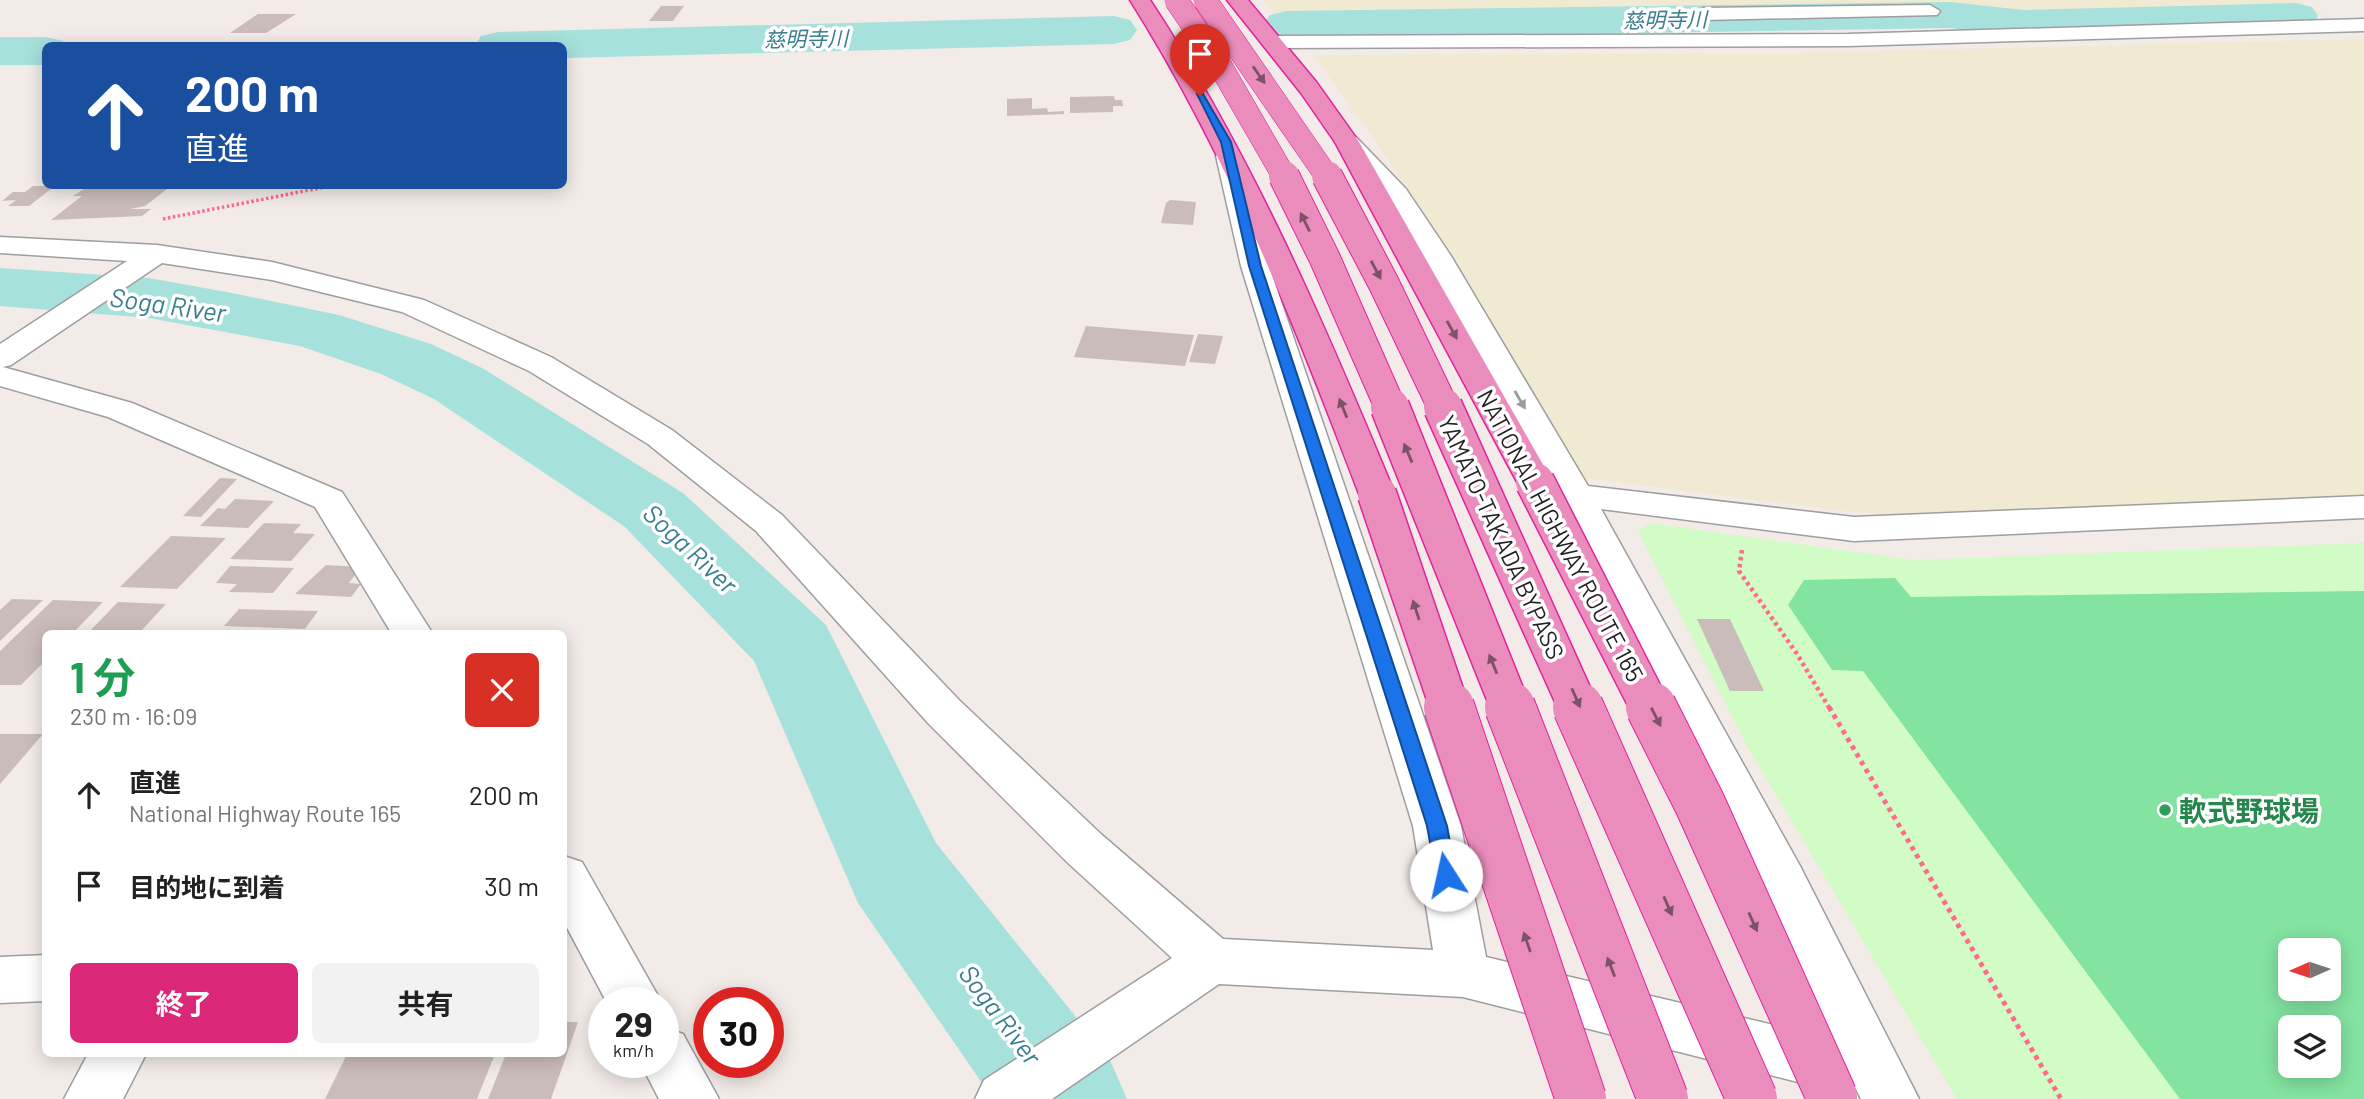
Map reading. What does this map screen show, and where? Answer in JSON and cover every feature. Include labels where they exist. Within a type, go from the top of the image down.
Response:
[{"type":"highway","points":[[1140,0],[1174,51],[1226,142],[1284,264],[1377,494],[1581,1099]]},
{"type":"highway","name":"YAMATO-TAKADA BYPASS","points":[[1176,0],[1277,164],[1336,284],[1453,564],[1662,1099]]},
{"type":"highway","name":"YAMATO-TAKADA BYPASS","points":[[1205,0],[1320,163],[1384,284],[1478,480],[1752,1099]]},
{"type":"highway","name":"NATIONAL HIGHWAY ROUTE 165","points":[[1237,0],[1273,42],[1347,142],[1555,489]]},
{"type":"street","points":[[2325,6],[2362,25]]},
{"type":"street","points":[[1685,14],[1950,11]]},
{"type":"street","points":[[1253,19],[1281,19]]},
{"type":"street","points":[[1273,42],[1783,40],[2015,24],[2362,25]]},
{"type":"street","points":[[1226,142],[1255,266],[1437,826],[1463,974]]},
{"type":"street","points":[[1347,142],[1397,195],[1437,256],[1555,489],[1782,880],[1868,1092]]},
{"type":"street","points":[[0,246],[158,237],[272,271],[413,306],[540,364],[660,437],[769,523],[944,712],[1085,849],[1200,968]]},
{"type":"street","points":[[158,237],[5,361],[329,500],[410,630]]},
{"type":"street","points":[[1555,489],[1854,529],[2364,507]]},
{"type":"street","points":[[567,881],[626,987]]},
{"type":"street","points":[[1004,1099],[1200,968],[1463,974],[1868,1092]]},
{"type":"street","points":[[0,980],[42,978]]},
{"type":"street","points":[[93,1099],[116,1057]]},
{"type":"street","points":[[678,1078],[690,1099]]},
{"type":"path","points":[[158,237],[320,189]]},
{"type":"path","points":[[1743,536],[1739,571],[1797,654],[2061,1099]]},
{"type":"shaded area","points":[[1263,0],[2296,0],[2324,14],[2018,22],[1980,11],[1951,8],[1276,16]]},
{"type":"shaded area","points":[[2364,39],[2364,498],[1913,516],[1843,511],[1577,477],[1482,306],[1375,140],[1313,55],[1796,53]]},
{"type":"green space","points":[[1650,523],[1913,560],[2364,543],[2364,1099],[1957,1099],[1747,746],[1638,531]]},
{"type":"green space","name":"軟式野球場","points":[[1895,578],[1911,597],[2364,591],[2364,1099],[2180,1099],[1863,671],[1832,670],[1788,605],[1804,580]]},
{"type":"building","points":[[661,6],[684,6],[673,21],[649,21]]},
{"type":"building","points":[[258,14],[296,14],[266,33],[230,33]]},
{"type":"building","points":[[1114,96],[1115,100],[1122,100],[1123,106],[1113,106],[1113,112],[1070,113],[1070,97]]},
{"type":"building","points":[[1032,98],[1032,109],[1047,108],[1048,112],[1064,111],[1064,114],[1007,116],[1007,99]]},
{"type":"building","points":[[33,186],[51,189],[29,206],[8,206],[16,200],[2,201],[13,192],[25,192]]},
{"type":"building","points":[[84,189],[167,189],[145,206],[130,209],[151,209],[142,216],[51,220],[82,196],[73,196]]},
{"type":"building","points":[[1170,200],[1196,202],[1193,225],[1161,223],[1166,203]]},
{"type":"building","points":[[1086,326],[1194,335],[1185,366],[1074,357]]},
{"type":"building","points":[[1198,334],[1223,336],[1215,364],[1189,362]]},
{"type":"building","points":[[220,478],[237,479],[201,517],[183,516]]},
{"type":"building","points":[[235,499],[274,501],[248,528],[200,526],[218,508],[225,509]]},
{"type":"building","points":[[264,523],[301,524],[293,533],[315,534],[291,561],[230,559]]},
{"type":"building","points":[[171,536],[226,538],[177,589],[120,587]]},
{"type":"building","points":[[326,565],[361,567],[349,583],[361,584],[351,597],[295,594]]},
{"type":"building","points":[[230,566],[294,568],[273,593],[229,592],[237,584],[216,583]]},
{"type":"building","points":[[12,599],[43,600],[0,641],[0,610]]},
{"type":"building","points":[[53,600],[103,602],[76,630],[42,630],[42,664],[21,685],[0,685],[0,651]]},
{"type":"building","points":[[118,602],[166,604],[142,630],[91,630]]},
{"type":"building","points":[[239,609],[318,611],[305,629],[224,626]]},
{"type":"building","points":[[1697,619],[1730,619],[1764,691],[1730,691]]},
{"type":"building","points":[[0,734],[42,734],[42,735],[0,784]]},
{"type":"building","points":[[567,1022],[578,1022],[567,1053]]},
{"type":"building","points":[[346,1057],[494,1057],[477,1099],[325,1099]]},
{"type":"building","points":[[505,1057],[566,1057],[551,1099],[488,1099]]},
{"type":"waterway","name":"慈明寺川","points":[[1286,25],[1950,15],[2023,24],[2296,16]]},
{"type":"waterway","name":"慈明寺川","points":[[567,44],[1114,30]]},
{"type":"waterway","name":"慈明寺川","points":[[0,51],[42,51]]},
{"type":"waterway","name":"Soga River","points":[[0,287],[149,298],[315,329],[406,359],[459,384],[654,510],[794,647],[896,872],[1065,1099]]},
{"type":"place","name":"軟式野球場","points":[[2165,810]]},
{"type":"route","points":[[1200,96],[1226,142],[1255,266],[1437,826],[1446,875]]}]
